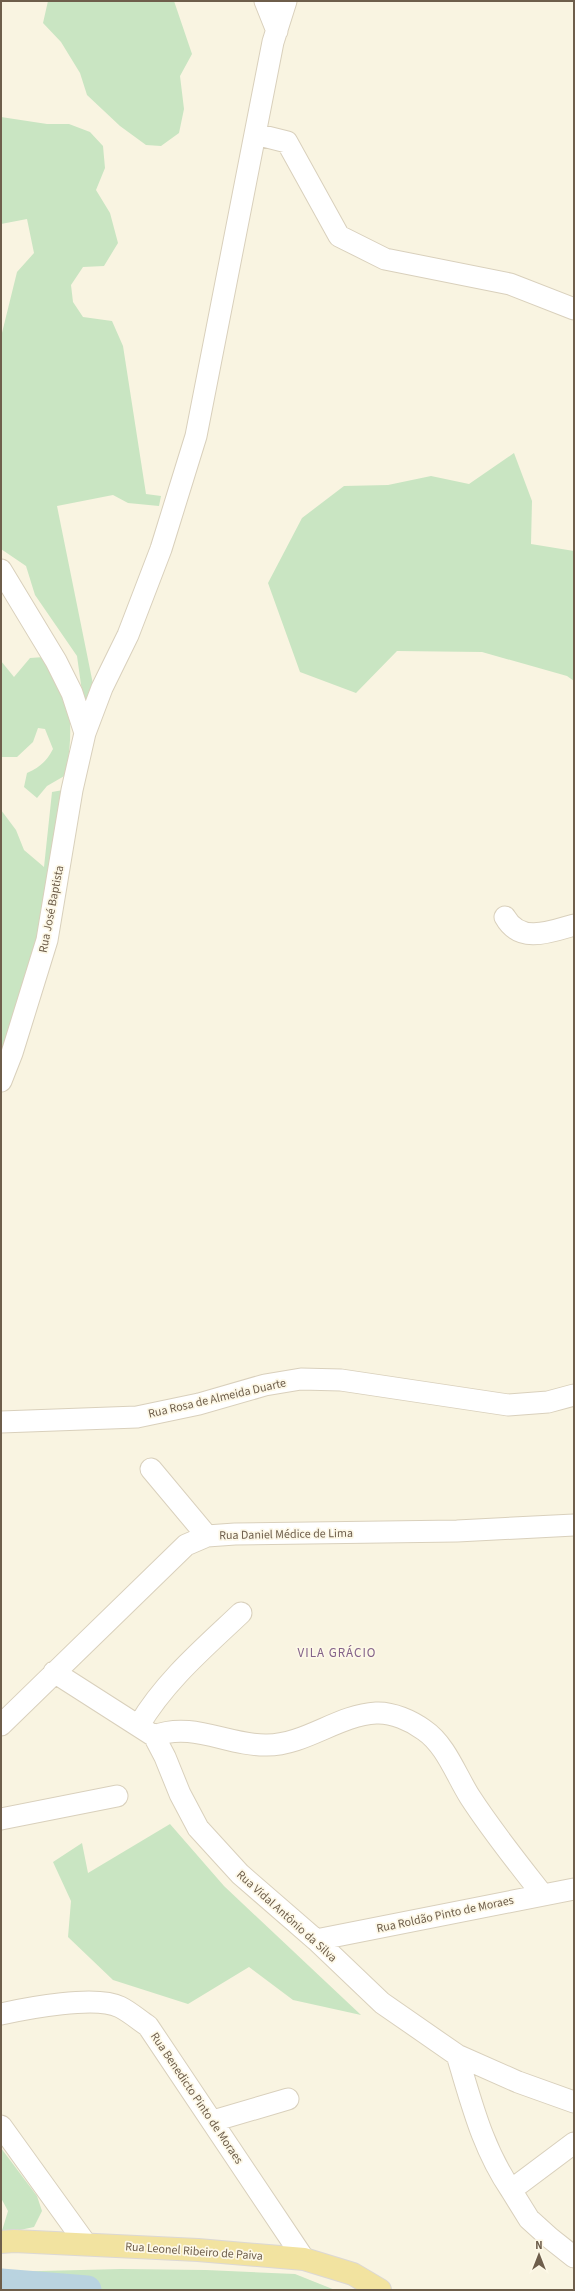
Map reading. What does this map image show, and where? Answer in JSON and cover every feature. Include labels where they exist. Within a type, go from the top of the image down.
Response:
[{"type":"main road","name":"Rua Leonel Ribeiro de Paiva","points":[[1,2242],[86,2244],[198,2250],[304,2259],[353,2274],[380,2290]]},
{"type":"street","points":[[264,1],[276,31]]},
{"type":"street","name":"Rua José Baptista","points":[[1,1081],[12,1053],[47,940],[72,790],[85,733],[102,688],[128,635],[161,549],[196,436],[276,31],[286,1]]},
{"type":"street","points":[[255,134],[287,142],[339,236],[385,259],[510,284],[574,309]]},
{"type":"street","points":[[1,570],[56,661],[72,693],[85,733]]},
{"type":"street","points":[[505,917],[509,925],[519,932],[534,934],[574,925]]},
{"type":"street","name":"Rua Rosa de Almeida Duarte","points":[[1,1422],[137,1417],[199,1404],[265,1385],[301,1379],[341,1380],[508,1405],[548,1402],[574,1395]]},
{"type":"street","points":[[151,1469],[207,1536]]},
{"type":"street","name":"Rua Daniel Médice de Lima","points":[[1,1725],[186,1545],[207,1536],[236,1534],[457,1531],[574,1525]]},
{"type":"street","points":[[146,1731],[152,1703],[177,1674],[241,1613]]},
{"type":"street","points":[[54,1672],[146,1731],[165,1732],[181,1730],[203,1732],[247,1744],[267,1746],[288,1743],[356,1716],[377,1713],[395,1716],[425,1730],[443,1749],[470,1797],[503,1844],[542,1894]]},
{"type":"street","name":"Rua Vidal Antônio da Silva","points":[[146,1731],[165,1757],[180,1794],[198,1828],[240,1874],[316,1940],[382,2003],[457,2055],[518,2082],[574,2102]]},
{"type":"street","points":[[1,1819],[117,1796]]},
{"type":"street","name":"Rua Roldão Pinto de Moraes","points":[[316,1940],[542,1894],[574,1889]]},
{"type":"street","name":"Rua Benedicto Pinto de Moraes","points":[[1,2014],[24,2009],[90,2002],[119,2006],[148,2026],[304,2259]]},
{"type":"street","points":[[457,2055],[479,2130],[494,2166],[529,2219],[574,2257]]},
{"type":"street","points":[[213,2121],[288,2099]]},
{"type":"street","points":[[1,2126],[86,2244]]},
{"type":"street","points":[[511,2190],[574,2143]]},
{"type":"green space","points":[[48,1],[174,1],[192,54],[180,76],[184,109],[179,133],[161,146],[146,145],[120,126],[87,95],[80,73],[61,42],[43,23]]},
{"type":"green space","points":[[1,117],[47,124],[69,124],[90,132],[103,146],[105,168],[96,190],[110,213],[118,243],[104,266],[83,267],[71,285],[73,302],[83,317],[112,321],[123,346],[146,494],[161,496],[159,506],[128,503],[113,495],[57,506],[95,694],[85,713],[77,656],[35,595],[26,566],[1,549],[1,337],[17,272],[34,253],[27,219],[1,224]]},
{"type":"green space","points":[[514,453],[532,501],[531,544],[574,551],[574,681],[567,676],[482,652],[397,651],[356,693],[300,672],[268,583],[302,518],[344,486],[388,485],[431,476],[469,484]]},
{"type":"green space","points":[[44,657],[65,699],[70,721],[70,737],[66,775],[47,786],[37,798],[24,787],[27,773],[36,769],[42,764],[53,749],[45,729],[38,728],[33,742],[17,757],[1,757],[1,661],[14,677],[30,658]]},
{"type":"green space","points":[[63,790],[46,907],[1,1064],[1,810],[16,830],[24,850],[44,867],[52,792]]},
{"type":"green space","points":[[170,1824],[224,1886],[361,2015],[293,2000],[249,1967],[188,2004],[113,1980],[68,1937],[71,1901],[53,1862],[82,1843],[88,1873]]},
{"type":"green space","points":[[1,2148],[37,2196],[42,2211],[34,2227],[1,2234],[8,2211],[1,2198]]},
{"type":"green space","points":[[121,2269],[206,2270],[295,2274],[335,2290],[1,2290],[1,2272]]},
{"type":"waterway","points":[[1,2283],[87,2290]]},
{"type":"district","name":"VILA GRÁCIO","points":[[337,1652]]}]
